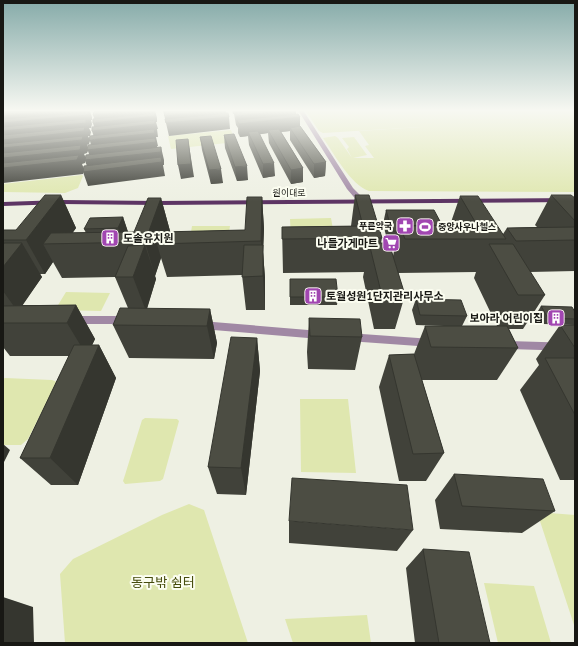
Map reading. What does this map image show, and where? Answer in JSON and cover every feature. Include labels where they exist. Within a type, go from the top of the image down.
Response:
[{"type":"main road","name":"원이대로","points":[[3,204],[62,202],[157,204],[575,200]]},
{"type":"street","points":[[319,140],[351,190],[362,201]]},
{"type":"street","points":[[62,320],[138,320]]},
{"type":"street","points":[[188,324],[397,342],[443,343]]},
{"type":"street","points":[[497,345],[575,348]]},
{"type":"green space","points":[[169,140],[235,140],[236,142],[171,149]]},
{"type":"green space","points":[[324,140],[340,140],[352,158],[347,149],[349,147],[344,140],[356,140],[367,155],[353,158],[374,158],[365,146],[369,145],[366,140],[575,140],[575,192],[369,191],[349,176]]},
{"type":"green space","points":[[83,176],[78,188],[65,193],[3,192],[3,184]]},
{"type":"green space","points":[[331,218],[334,235],[291,236],[290,219]]},
{"type":"green space","points":[[192,226],[230,226],[228,238],[190,238]]},
{"type":"green space","points":[[66,292],[110,293],[101,311],[55,310]]},
{"type":"green space","points":[[3,379],[52,380],[57,382],[28,439],[21,445],[3,445]]},
{"type":"green space","points":[[300,399],[348,399],[356,473],[301,472]]},
{"type":"green space","points":[[145,418],[177,419],[179,421],[163,479],[160,481],[125,484],[123,481],[142,420]]},
{"type":"green space","name":"동구밖 쉼터","points":[[189,504],[204,510],[248,643],[65,643],[60,574],[73,559],[162,515]]},
{"type":"green space","points":[[537,512],[575,515],[575,625],[574,625]]},
{"type":"green space","points":[[484,583],[534,586],[551,643],[498,643]]},
{"type":"green space","points":[[367,615],[371,643],[293,643],[285,619]]},
{"type":"building","points":[[42,140],[81,140],[3,148],[3,144]]},
{"type":"building","points":[[134,140],[156,140],[156,142],[87,150],[88,145]]},
{"type":"building","points":[[176,140],[188,140],[191,164],[178,165]]},
{"type":"building","points":[[201,140],[212,140],[221,169],[209,170]]},
{"type":"building","points":[[226,140],[236,140],[247,166],[235,167]]},
{"type":"building","points":[[252,140],[263,140],[274,163],[263,164]]},
{"type":"building","points":[[274,140],[286,140],[303,168],[291,170]]},
{"type":"building","points":[[298,140],[310,140],[326,162],[314,164]]},
{"type":"building","points":[[81,145],[80,150],[3,158],[3,153]]},
{"type":"building","points":[[161,147],[161,152],[85,160],[86,155]]},
{"type":"building","points":[[79,155],[77,160],[3,168],[3,163]]},
{"type":"building","points":[[161,157],[162,162],[83,172],[84,166]]},
{"type":"building","points":[[45,195],[61,195],[26,240],[3,240],[3,230],[16,230]]},
{"type":"building","points":[[355,195],[369,195],[382,238],[282,239],[282,227],[363,226]]},
{"type":"building","points":[[551,195],[571,195],[575,198],[575,221]]},
{"type":"building","points":[[460,196],[478,196],[506,239],[405,239],[400,226],[477,225]]},
{"type":"building","points":[[247,197],[262,197],[261,241],[157,244],[160,232],[245,230]]},
{"type":"building","points":[[148,198],[161,198],[145,242],[43,244],[51,233],[134,232]]},
{"type":"building","points":[[386,210],[434,210],[442,225],[400,226],[399,231],[392,231]]},
{"type":"building","points":[[123,217],[118,228],[84,229],[90,218]]},
{"type":"building","points":[[575,227],[575,240],[516,241],[507,228]]},
{"type":"building","points":[[4,243],[22,243],[3,267],[3,245]]},
{"type":"building","points":[[369,243],[389,243],[405,295],[382,296]]},
{"type":"building","points":[[489,244],[513,244],[545,295],[518,295]]},
{"type":"building","points":[[145,245],[133,277],[115,277],[128,246]]},
{"type":"building","points":[[244,245],[263,245],[263,276],[242,277]]},
{"type":"building","points":[[290,279],[336,279],[338,297],[290,297]]},
{"type":"building","points":[[416,299],[461,300],[467,316],[420,315]]},
{"type":"building","points":[[76,305],[67,323],[3,323],[3,306]]},
{"type":"building","points":[[541,306],[572,307],[575,312],[575,319],[548,318]]},
{"type":"building","points":[[120,308],[210,309],[207,326],[113,325]]},
{"type":"building","points":[[309,318],[360,319],[362,337],[310,336]]},
{"type":"building","points":[[560,325],[575,325],[575,348]]},
{"type":"building","points":[[425,326],[507,326],[518,348],[431,347]]},
{"type":"building","points":[[231,337],[257,338],[241,468],[208,467]]},
{"type":"building","points":[[74,345],[99,345],[50,458],[20,458]]},
{"type":"building","points":[[414,354],[444,453],[413,454],[389,355]]},
{"type":"building","points":[[545,358],[574,358],[575,415]]},
{"type":"building","points":[[454,474],[543,479],[555,511],[462,506]]},
{"type":"building","points":[[292,478],[407,485],[413,530],[289,521]]},
{"type":"building","points":[[423,549],[469,552],[490,643],[439,643]]},
{"type":"place","name":"푸른약국","points":[[405,226]]},
{"type":"place","name":"중앙사우나헬스","points":[[425,227]]},
{"type":"place","name":"도솔유치원","points":[[110,238]]},
{"type":"place","name":"나들가게마트","points":[[391,243]]},
{"type":"place","name":"토월성원1단지관리사무소","points":[[313,296]]},
{"type":"place","name":"보아라 어린이집","points":[[556,318]]}]
